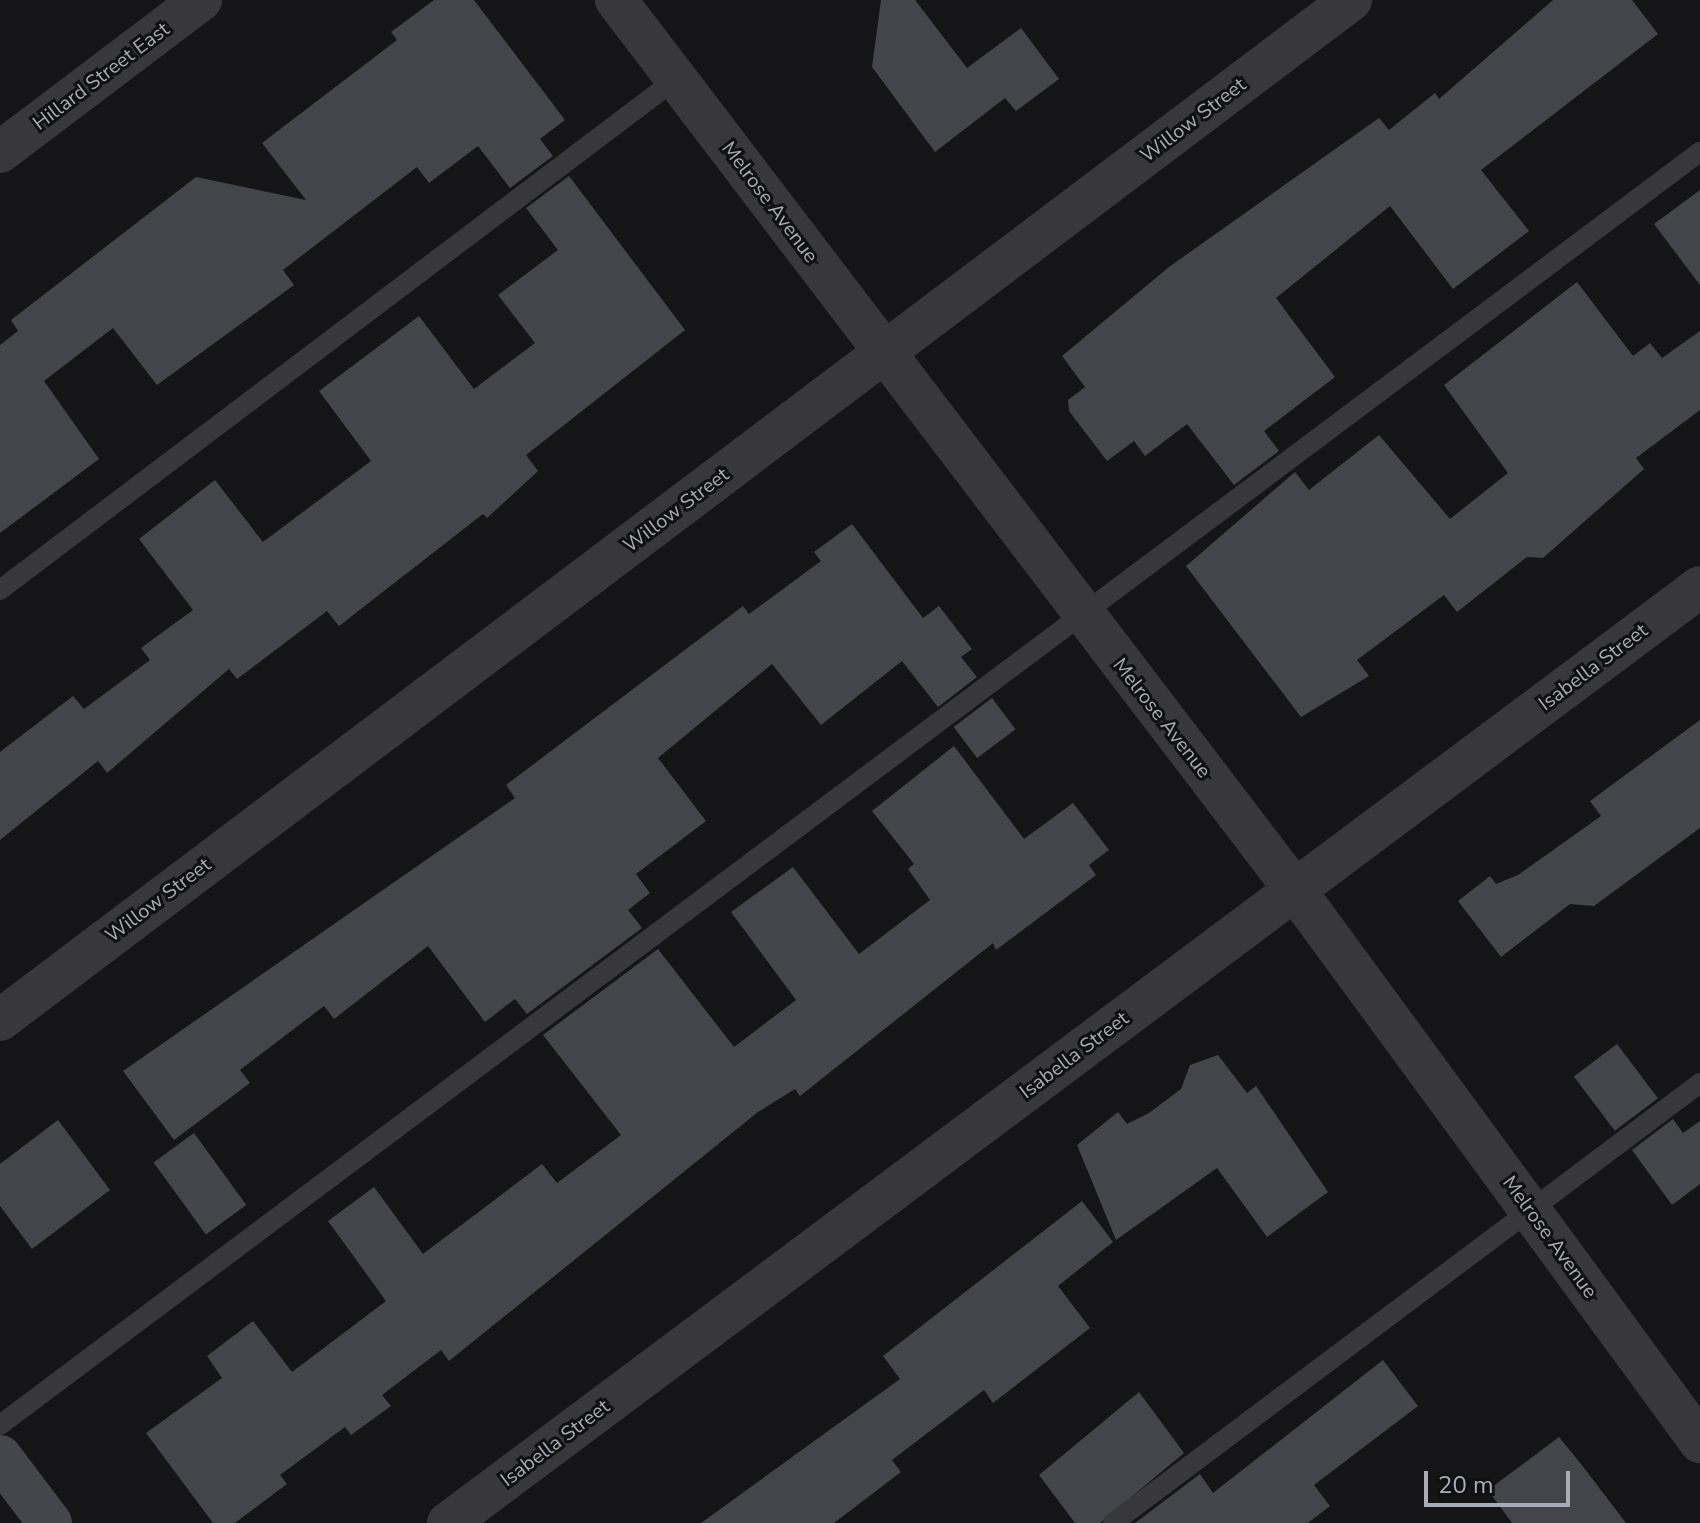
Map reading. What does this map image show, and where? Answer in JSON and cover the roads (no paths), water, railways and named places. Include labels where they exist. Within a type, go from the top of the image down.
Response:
[{"type":"street","name":"Hillard Street East","points":[[0,152],[201,0]]},
{"type":"street","name":"Melrose Avenue","points":[[616,0],[1084,618],[1295,890],[1700,1442]]},
{"type":"street","name":"Willow Street","points":[[0,1020],[1351,0]]},
{"type":"street","name":"Isabella Street","points":[[448,1523],[1700,587]]},
{"type":"street","points":[[0,1457],[50,1523]]},
{"type":"lane","points":[[0,590],[676,79]]},
{"type":"lane","points":[[0,1425],[1084,618],[1700,152]]},
{"type":"lane","points":[[1113,1523],[1700,1083]]}]
